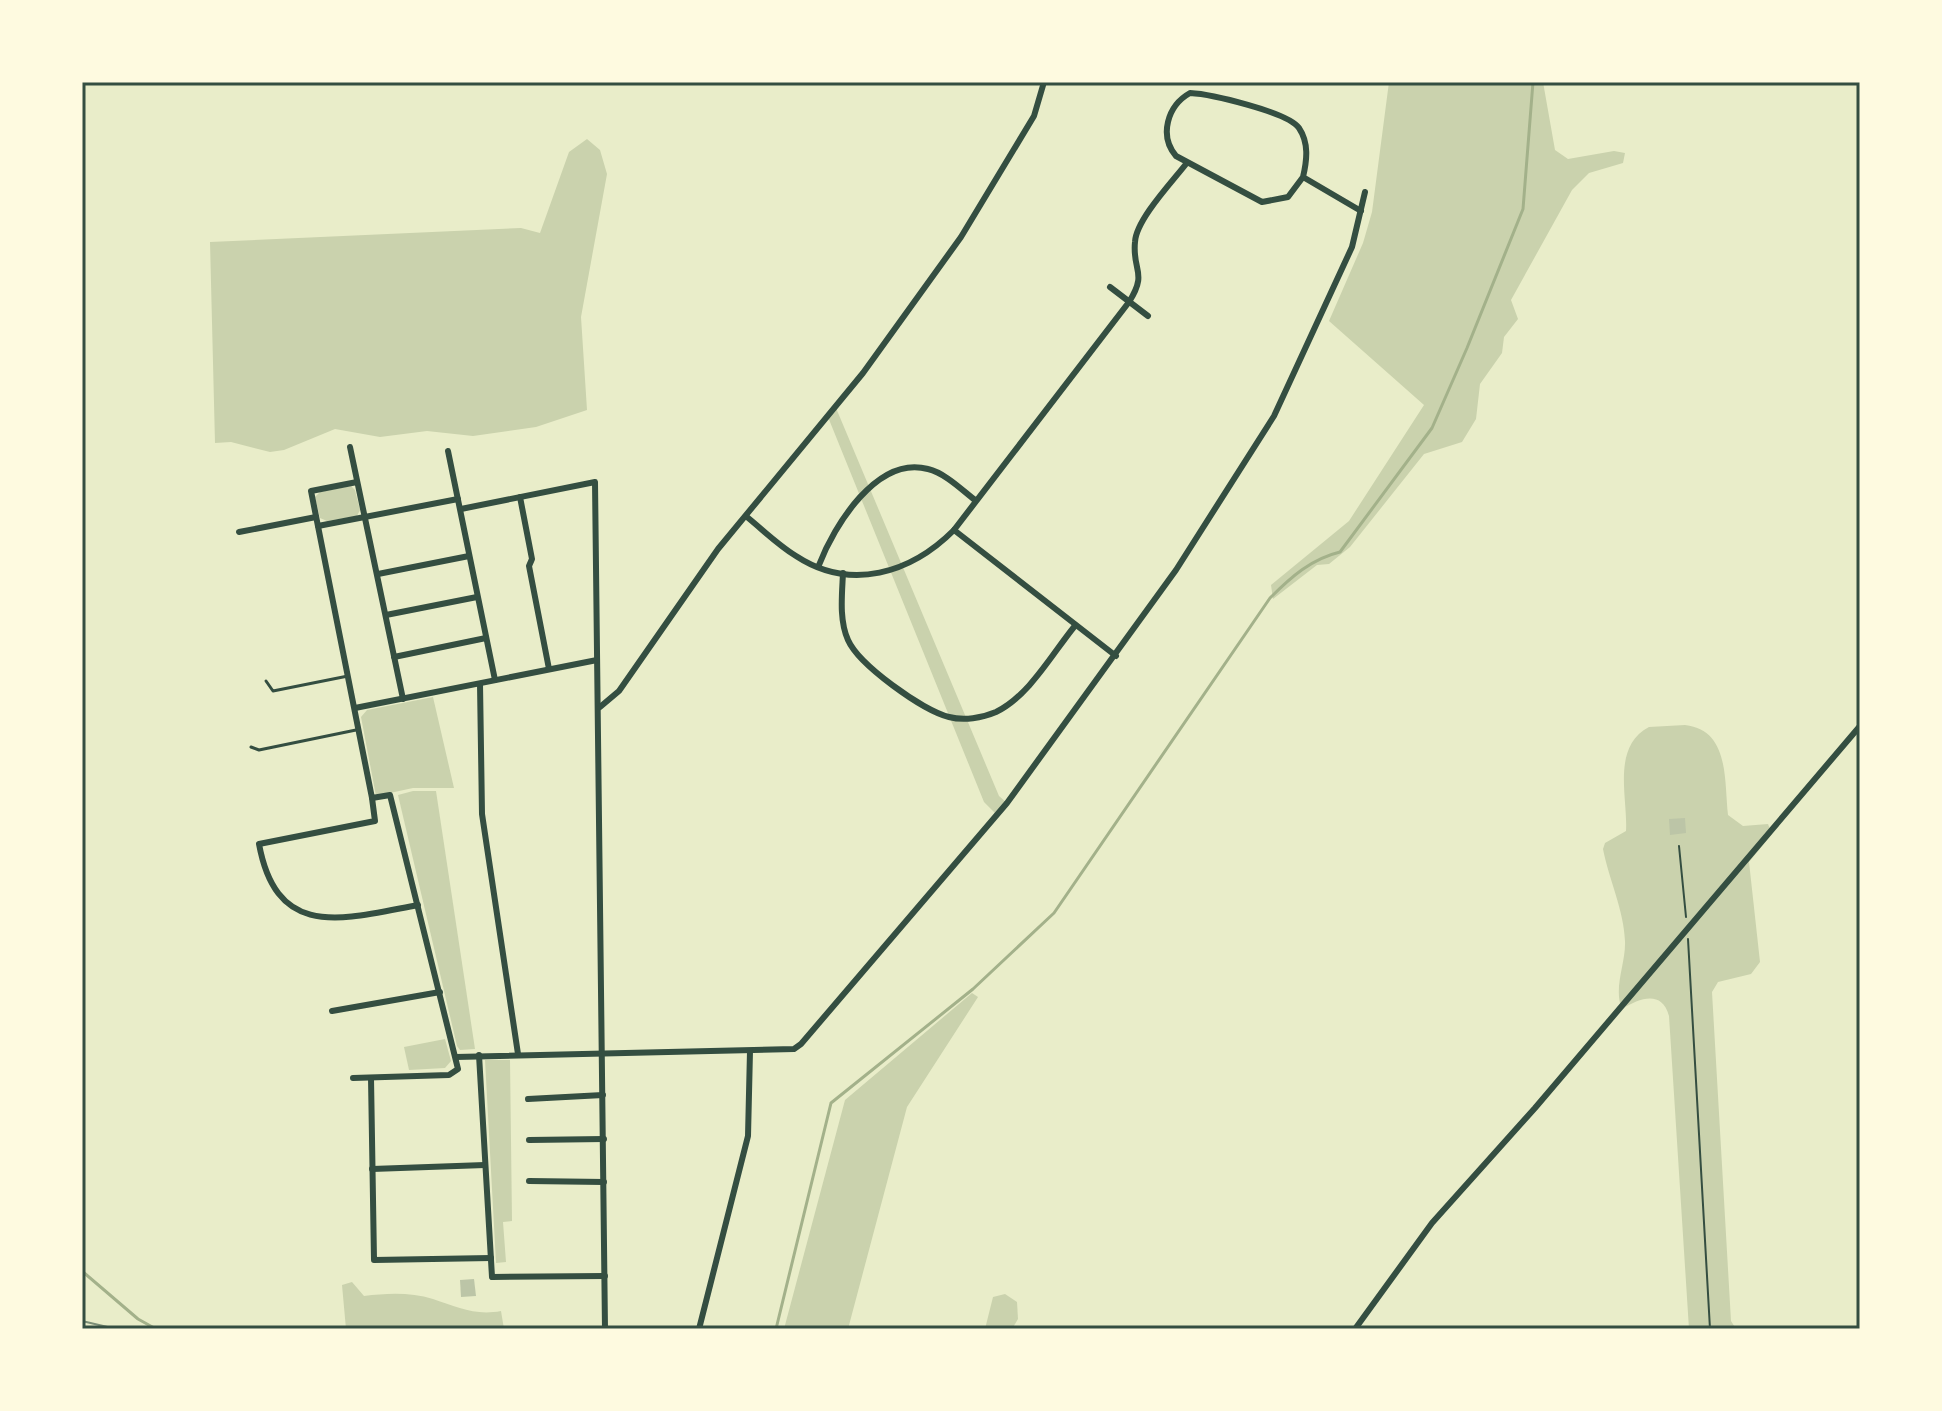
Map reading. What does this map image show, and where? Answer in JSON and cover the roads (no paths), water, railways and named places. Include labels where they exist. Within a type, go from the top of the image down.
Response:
[{"type":"street","points":[[600,707],[619,691],[718,549],[863,373],[961,237],[1034,116],[1044,82]]},
{"type":"street","points":[[1190,93],[1283,117],[1298,125],[1306,145],[1303,177],[1288,197],[1262,202],[1186,164],[1167,145],[1165,128],[1180,99],[1190,93]]},
{"type":"street","points":[[747,517],[797,558],[843,573],[875,574],[906,567],[931,553],[954,530],[1129,302],[1140,285],[1141,271],[1135,242],[1140,226],[1186,164]]},
{"type":"street","points":[[1303,177],[1361,211]]},
{"type":"street","points":[[456,1057],[750,1051],[794,1049],[801,1044],[997,815],[1116,656],[1274,416],[1352,247],[1365,192]]},
{"type":"street","points":[[1110,287],[1148,316]]},
{"type":"street","points":[[350,447],[403,699]]},
{"type":"street","points":[[448,451],[495,680]]},
{"type":"street","points":[[819,565],[828,541],[846,517],[880,478],[902,468],[928,469],[975,500]]},
{"type":"street","points":[[357,482],[311,491],[375,821],[259,844],[270,885],[288,906],[308,916],[339,920],[418,905]]},
{"type":"street","points":[[461,509],[595,482],[605,1329]]},
{"type":"street","points":[[520,497],[549,669]]},
{"type":"street","points":[[318,526],[458,499]]},
{"type":"street","points":[[239,532],[316,517]]},
{"type":"street","points":[[954,530],[1074,627],[1116,656]]},
{"type":"street","points":[[378,574],[469,556]]},
{"type":"street","points":[[843,573],[841,612],[848,640],[862,661],[930,711],[950,717],[969,719],[992,714],[1012,704],[1074,627]]},
{"type":"street","points":[[386,615],[477,597]]},
{"type":"street","points":[[394,657],[486,638]]},
{"type":"street","points":[[355,708],[597,660]]},
{"type":"street","points":[[480,684],[482,814],[518,1054]]},
{"type":"street","points":[[1355,1329],[1432,1223],[1535,1108],[1860,726]]},
{"type":"street","points":[[353,1078],[449,1075],[458,1069],[390,795],[372,798]]},
{"type":"street","points":[[332,1011],[440,992]]},
{"type":"street","points":[[699,1329],[748,1136],[750,1051]]},
{"type":"street","points":[[479,1055],[492,1277],[605,1276]]},
{"type":"street","points":[[371,1078],[374,1260],[491,1258]]},
{"type":"street","points":[[528,1099],[603,1095]]},
{"type":"street","points":[[529,1140],[604,1139]]},
{"type":"street","points":[[372,1169],[485,1165]]},
{"type":"street","points":[[529,1181],[604,1182]]},
{"type":"lane","points":[[266,681],[273,691],[348,676]]},
{"type":"lane","points":[[251,747],[259,750],[359,730]]},
{"type":"waterway","points":[[776,1329],[831,1103],[973,989],[1054,913],[1270,598],[1302,570],[1340,552],[1432,428],[1523,209],[1533,82]]},
{"type":"waterway","points":[[82,1271],[138,1319],[156,1329]]},
{"type":"tram line","points":[[82,1321],[116,1329]]}]
